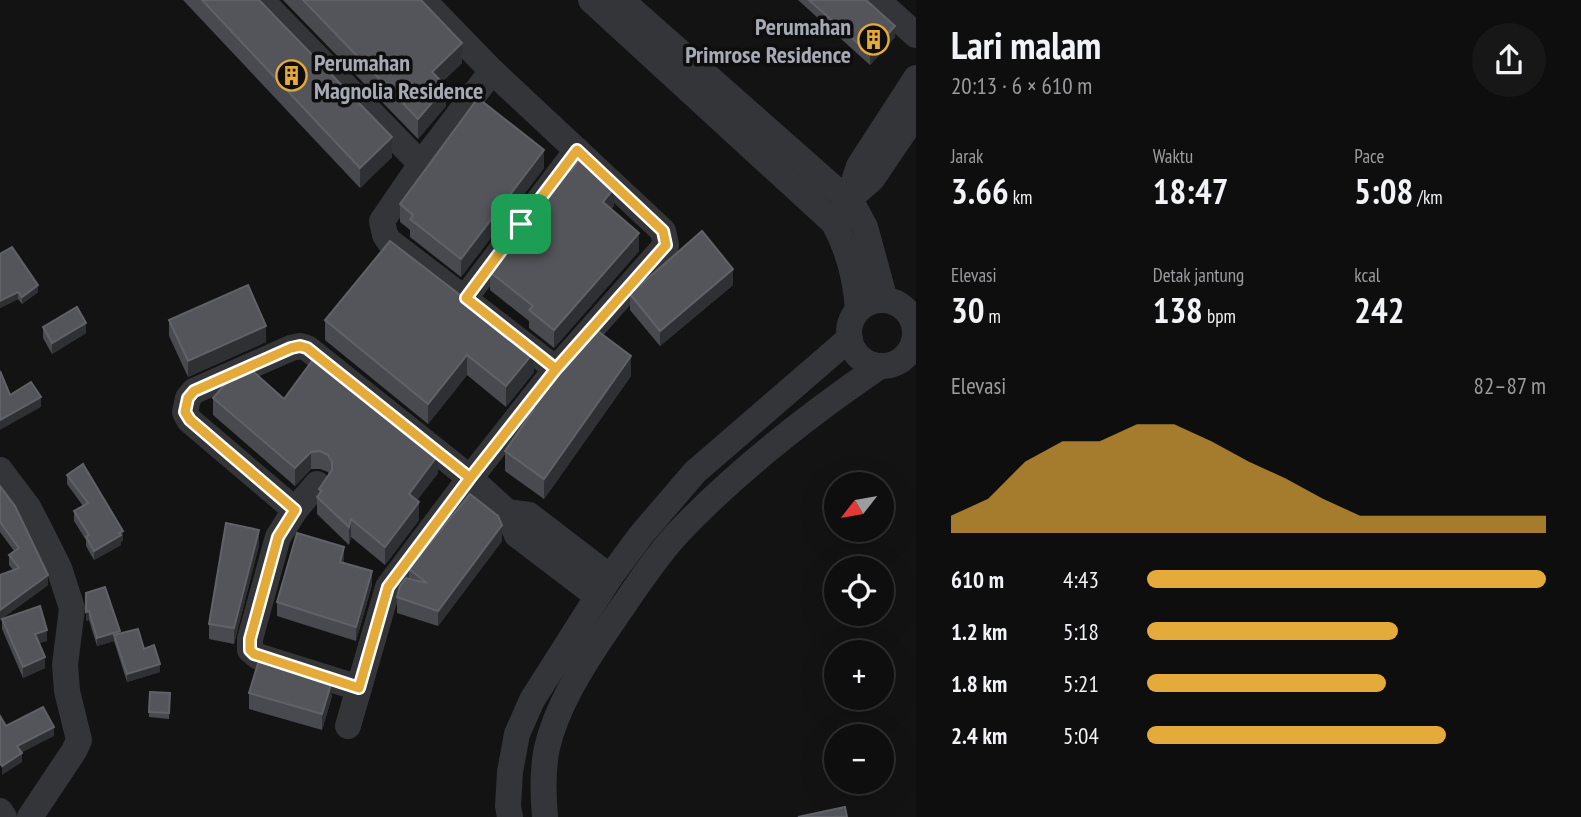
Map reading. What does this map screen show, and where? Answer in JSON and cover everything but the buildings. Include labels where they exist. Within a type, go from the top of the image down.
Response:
[{"type":"street","points":[[261,0],[421,164]]},
{"type":"street","points":[[348,726],[388,587],[556,369],[666,245],[663,231],[492,71],[423,0]]},
{"type":"street","points":[[591,0],[834,223],[845,243],[856,281],[858,310],[850,328],[850,338],[857,355],[880,366]]},
{"type":"street","points":[[621,0],[853,205],[865,227],[885,300]]},
{"type":"street","points":[[877,0],[916,35]]},
{"type":"street","points":[[492,71],[387,211],[382,221],[385,235],[389,241],[556,369]]},
{"type":"street","points":[[834,223],[848,200],[859,166],[916,78]]},
{"type":"street","points":[[848,200],[872,179],[916,114]]},
{"type":"street","points":[[466,298],[577,150]]},
{"type":"street","points":[[545,817],[543,784],[547,749],[564,702],[635,589],[676,536],[775,442],[880,366],[897,362],[913,350],[915,323],[902,307],[885,300],[866,304],[858,310]]},
{"type":"street","points":[[510,817],[510,772],[517,734],[532,700],[603,586],[641,535],[695,472],[850,338]]},
{"type":"street","points":[[295,510],[190,420],[185,412],[188,398],[194,391],[300,346],[307,348],[470,478],[507,512],[517,535],[603,586]]},
{"type":"street","points":[[734,437],[755,460]]},
{"type":"street","points":[[0,470],[22,499],[41,532],[59,568],[72,608],[65,665],[67,691],[79,740],[30,817]]},
{"type":"street","points":[[317,484],[295,510],[278,537],[250,639],[250,650],[257,656],[359,688]]},
{"type":"street","points":[[0,811],[4,817]]},
{"type":"place","name":"Perumahan Primrose Residence","points":[[874,40]]},
{"type":"place","name":"Perumahan Magnolia Residence","points":[[291,76]]},
{"type":"route","points":[[521,224],[466,298],[556,369],[470,478],[307,348],[300,346],[194,391],[188,398],[185,412],[190,420],[295,510],[278,537],[250,639],[250,650],[257,656],[359,688],[388,587],[556,369],[666,245],[663,231],[577,150],[521,224]]}]
